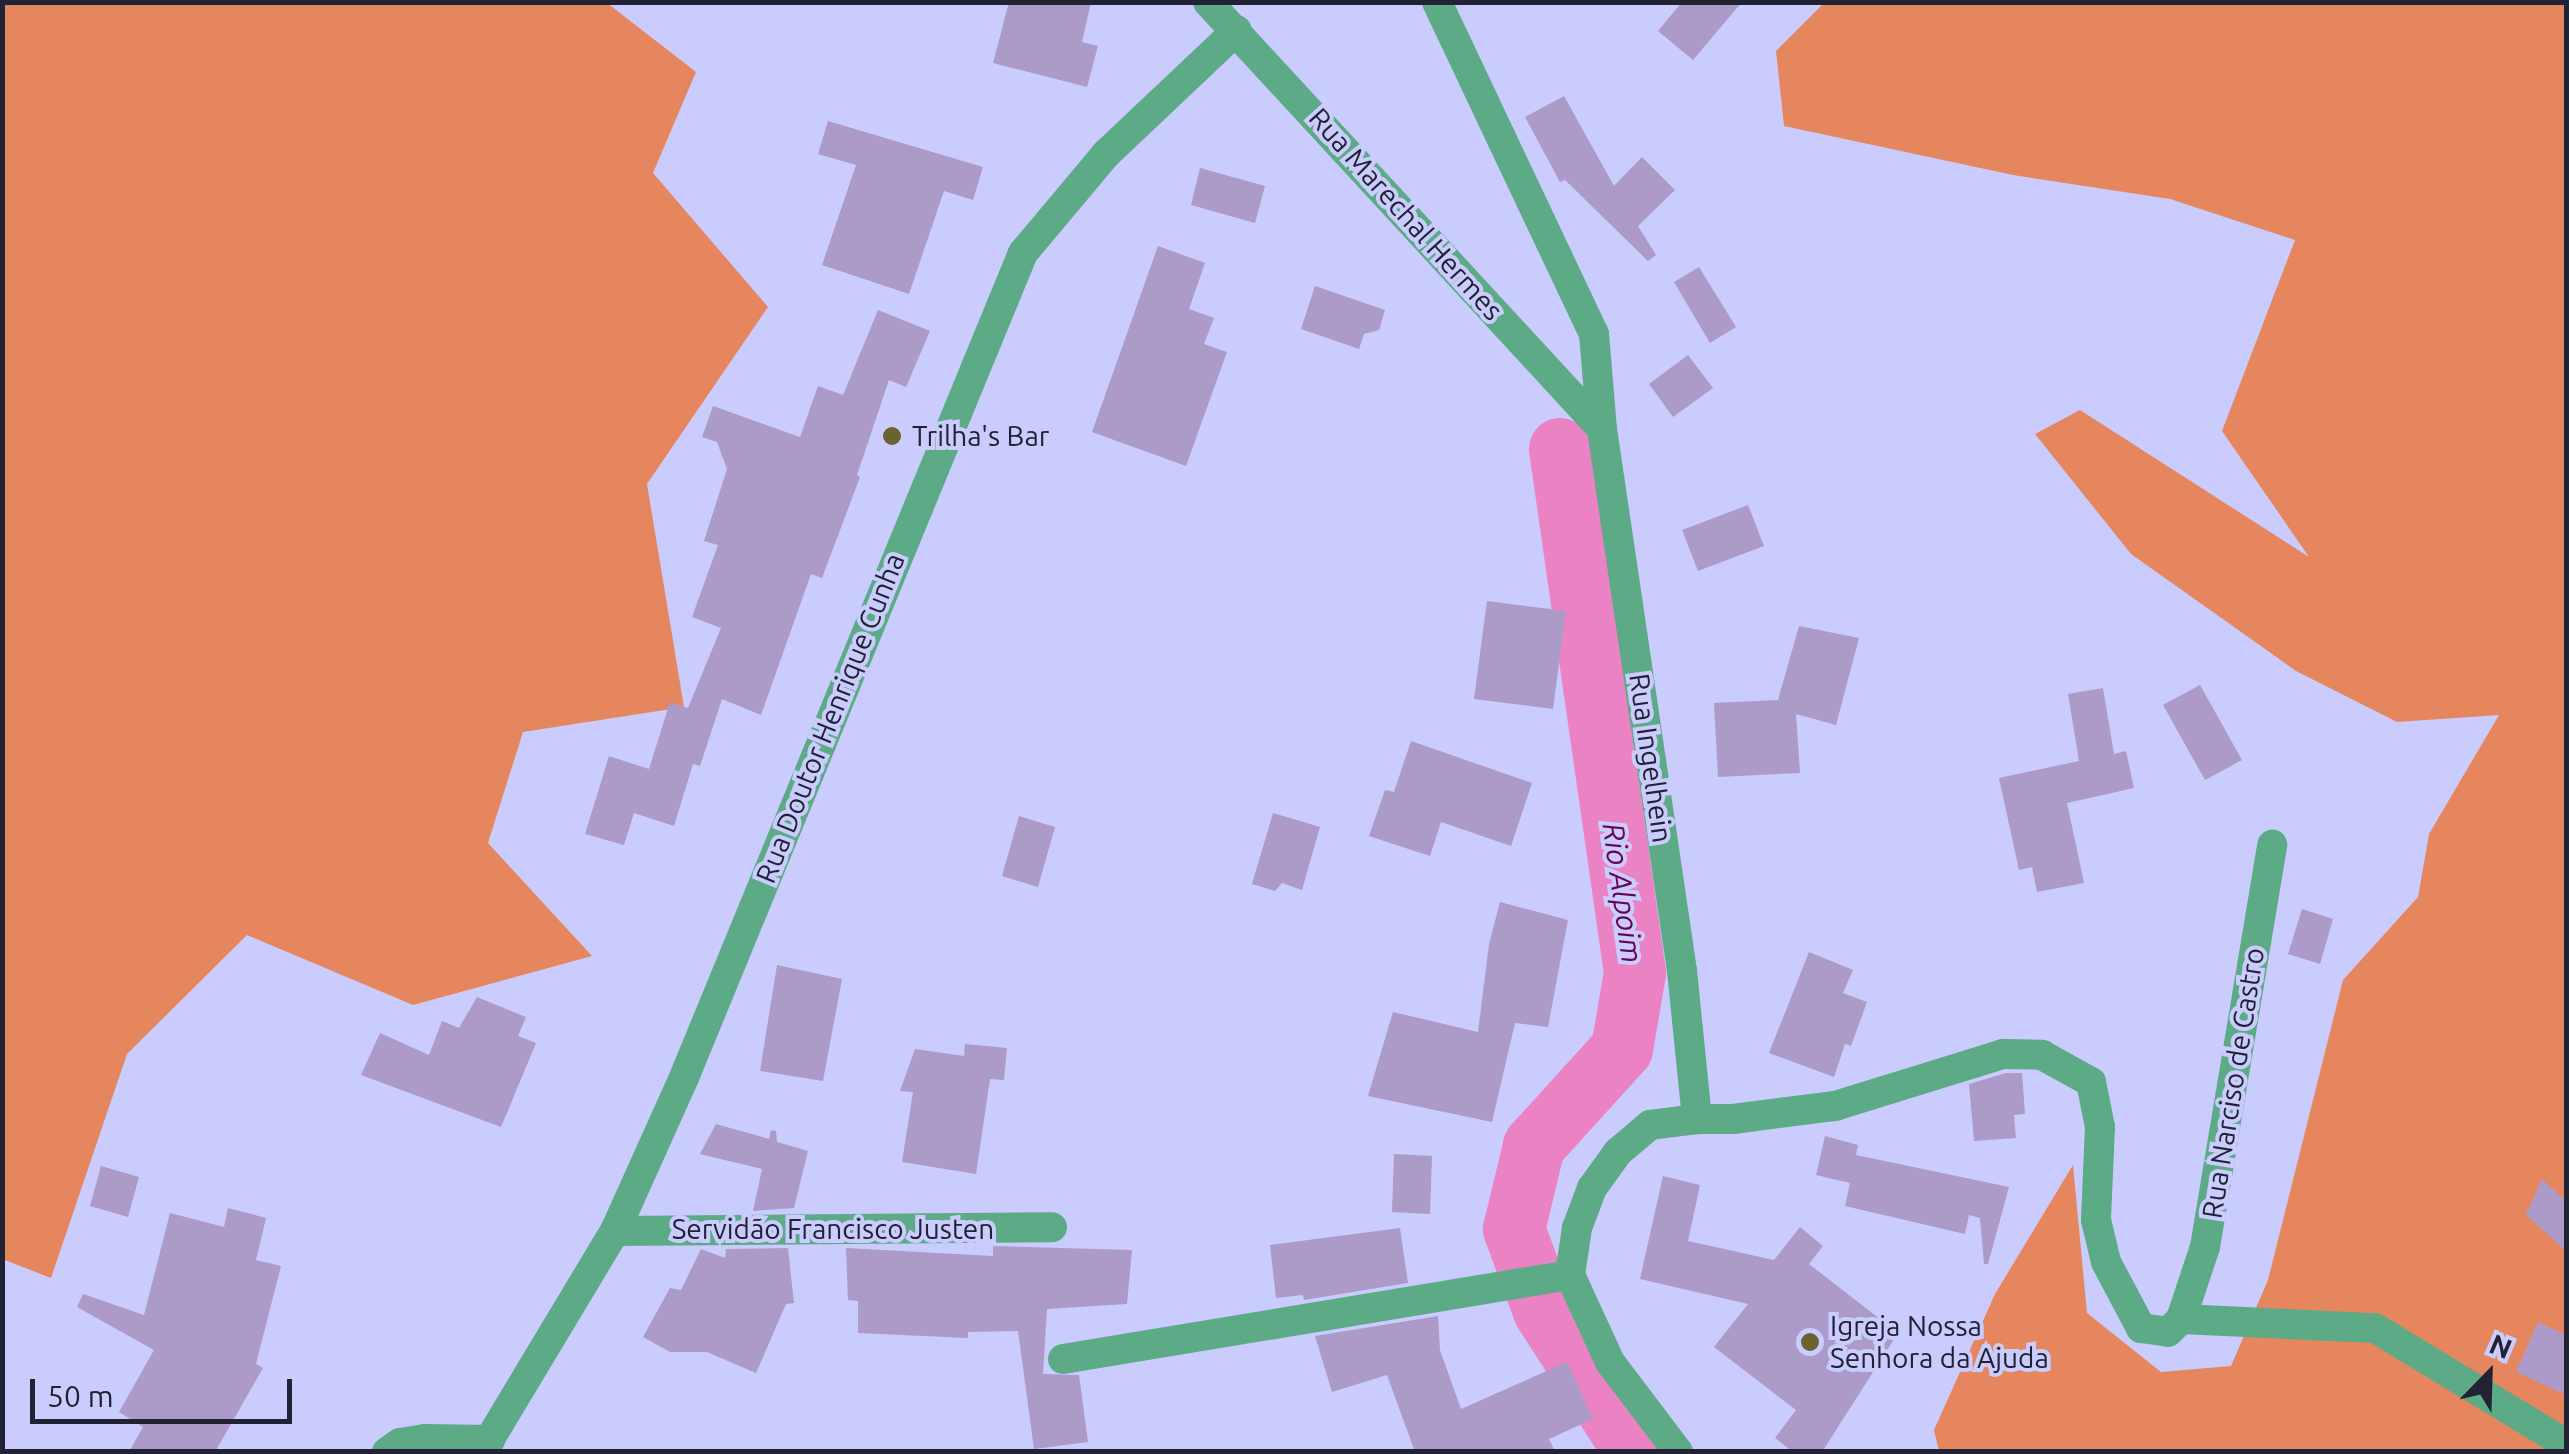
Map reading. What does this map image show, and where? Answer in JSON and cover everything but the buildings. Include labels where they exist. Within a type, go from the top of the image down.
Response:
[{"type":"street","name":"Rua Marechal Hermes","points":[[1208,2],[1602,429]]},
{"type":"street","name":"Rua Ingelhein","points":[[1437,2],[1594,334],[1602,429],[1682,971],[1696,1119]]},
{"type":"street","name":"Rua Doutor Henrique Cunha","points":[[486,1446],[615,1231],[700,1041],[1023,253],[1106,154],[1237,30]]},
{"type":"street","name":"Rua Narciso de Castro","points":[[2181,1319],[2205,1247],[2272,845]]},
{"type":"street","points":[[1678,1452],[1610,1362],[1569,1274],[1578,1228],[1592,1188],[1618,1152],[1650,1125],[1696,1119],[1733,1120],[1834,1106],[2003,1054],[2042,1054],[2091,1082],[2100,1127],[2096,1220],[2106,1262],[2141,1328],[2154,1333],[2168,1332],[2181,1319],[2375,1328],[2566,1444]]},
{"type":"street","name":"Servidão Francisco Justen","points":[[615,1231],[1052,1227]]},
{"type":"street","points":[[1063,1359],[1569,1274]]},
{"type":"street","points":[[387,1452],[400,1443],[425,1439],[486,1446]]},
{"type":"shaded area","points":[[2,3],[607,3],[696,72],[653,173],[768,307],[647,484],[684,707],[523,732],[488,843],[592,956],[413,1005],[247,935],[127,1054],[51,1278],[2,1259]]},
{"type":"shaded area","points":[[1824,3],[2566,3],[2566,1451],[1939,1451],[1934,1430],[1995,1294],[2073,1165],[2087,1313],[2161,1372],[2231,1366],[2268,1280],[2343,980],[2418,897],[2429,834],[2499,715],[2397,722],[2296,671],[2131,554],[2035,434],[2080,410],[2309,557],[2222,431],[2295,240],[2170,199],[2013,175],[1784,126],[1776,51]]},
{"type":"waterway","name":"Rio Alpoim","points":[[1560,449],[1635,973],[1622,1049],[1534,1146],[1514,1229],[1544,1311],[1635,1452]]},
{"type":"place","name":"Trilha's Bar","points":[[892,436]]},
{"type":"place","name":"Igreja Nossa Senhora da Ajuda","points":[[1810,1342]]}]
